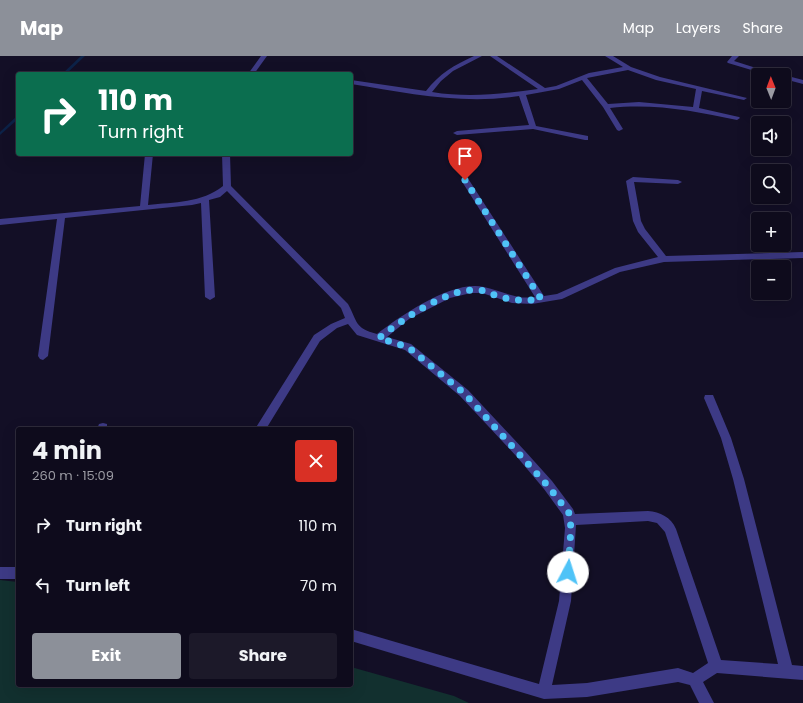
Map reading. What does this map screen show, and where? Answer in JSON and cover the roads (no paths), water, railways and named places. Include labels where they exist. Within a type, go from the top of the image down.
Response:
[{"type":"street","points":[[253,72],[264,56]]},
{"type":"street","points":[[428,93],[437,79],[454,67],[479,56]]},
{"type":"street","points":[[493,56],[544,90]]},
{"type":"street","points":[[608,56],[629,68],[658,79],[744,98]]},
{"type":"street","points":[[736,56],[730,62],[751,68]]},
{"type":"street","points":[[353,82],[449,97],[522,94],[557,88],[591,74],[629,68]]},
{"type":"street","points":[[583,77],[606,106],[619,129]]},
{"type":"street","points":[[791,79],[803,82]]},
{"type":"street","points":[[696,109],[699,88]]},
{"type":"street","points":[[522,94],[533,127]]},
{"type":"street","points":[[606,106],[649,103],[696,109],[737,118]]},
{"type":"street","points":[[457,133],[533,127],[584,138]]},
{"type":"street","points":[[144,208],[149,156]]},
{"type":"street","points":[[226,156],[227,186],[345,306],[350,320],[360,333],[408,347],[464,393],[548,486],[569,513],[571,528],[565,601],[544,692]]},
{"type":"street","points":[[664,259],[639,225],[630,181],[633,179],[678,182]]},
{"type":"street","points":[[465,180],[541,299]]},
{"type":"street","points":[[0,222],[192,203],[217,195],[227,186]]},
{"type":"street","points":[[205,199],[210,297]]},
{"type":"street","points":[[43,356],[61,216]]},
{"type":"street","points":[[379,338],[406,317],[448,295],[471,290],[483,290],[512,300],[541,299],[559,297],[618,270],[664,259],[803,255]]},
{"type":"street","points":[[261,427],[317,338],[334,326],[350,320]]},
{"type":"street","points":[[709,398],[720,419],[732,456],[787,672]]},
{"type":"street","points":[[570,520],[648,516],[657,517],[666,522],[670,529],[716,666]]},
{"type":"street","points":[[0,573],[16,573]]},
{"type":"street","points":[[353,636],[468,671],[544,692],[588,690],[678,675],[694,680],[707,703]]},
{"type":"street","points":[[694,680],[716,666],[803,673]]},
{"type":"waterway","points":[[66,72],[83,56]]},
{"type":"waterway","points":[[0,134],[16,119]]}]
